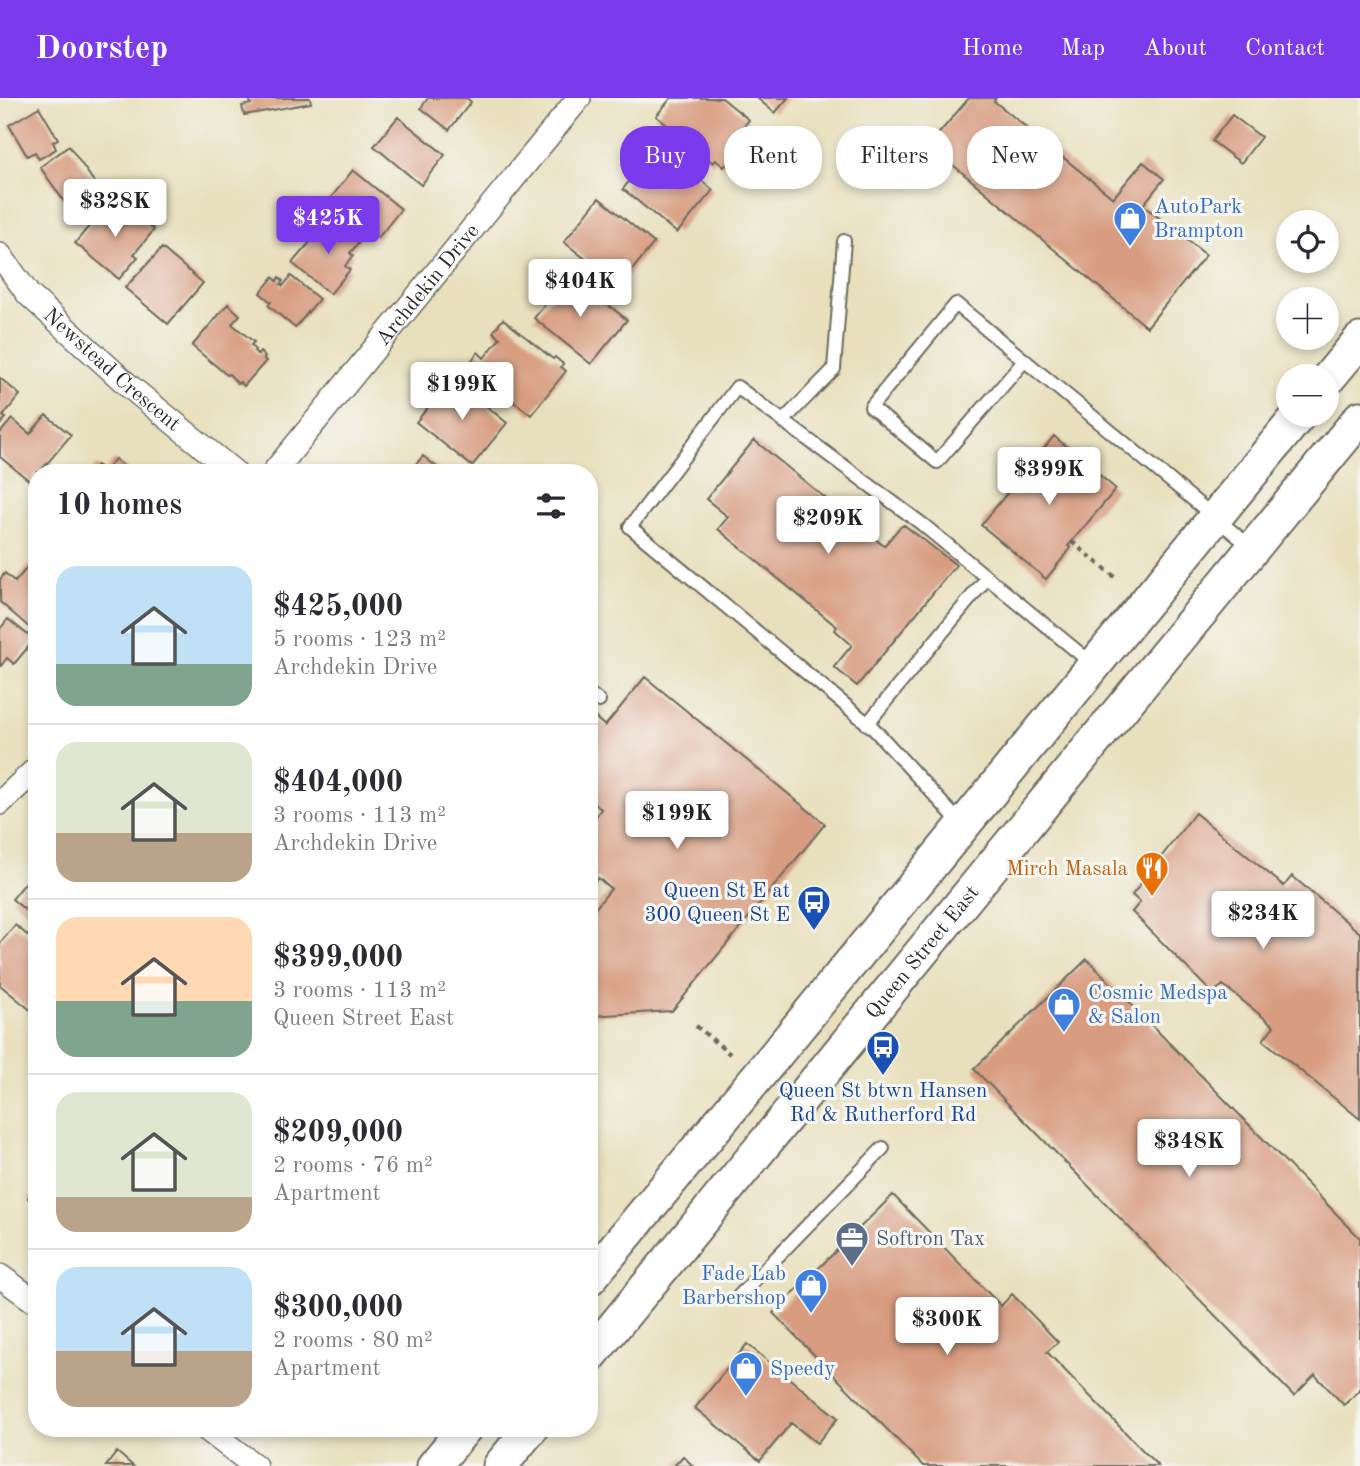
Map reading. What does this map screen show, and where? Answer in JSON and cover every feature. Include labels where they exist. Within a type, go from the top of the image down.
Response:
[{"type":"main road","points":[[1339,365],[1360,340]]},
{"type":"main road","name":"Queen Street East","points":[[598,1346],[1360,418]]},
{"type":"main road","points":[[598,1268],[1289,427]]},
{"type":"main road","points":[[434,1466],[458,1437]]},
{"type":"main road","points":[[500,1466],[524,1437]]},
{"type":"street","name":"Archdekin Drive","points":[[281,464],[579,98]]},
{"type":"street","name":"Newstead Crescent","points":[[0,255],[28,294],[129,386],[224,464]]},
{"type":"street","points":[[0,803],[28,777]]},
{"type":"street","points":[[0,1276],[28,1296]]},
{"type":"street","points":[[217,1437],[255,1466]]},
{"type":"lane","points":[[783,421],[834,369],[845,241]]},
{"type":"lane","points":[[1025,360],[937,462],[871,407],[956,304],[1025,360],[1252,548]]},
{"type":"lane","points":[[963,825],[867,724],[630,527],[737,387],[922,524],[1095,666]]},
{"type":"lane","points":[[867,724],[987,578]]},
{"type":"lane","points":[[739,1296],[883,1148]]},
{"type":"path","points":[[1072,542],[1115,577]]},
{"type":"path","points":[[696,1026],[730,1054]]},
{"type":"building","points":[[249,98],[310,98],[311,103],[244,115],[242,106],[251,104]]},
{"type":"building","points":[[428,98],[467,98],[471,102],[449,130],[421,108]]},
{"type":"building","points":[[671,98],[722,98],[749,120],[744,126],[724,126],[724,167],[716,160],[713,163],[710,161],[710,126],[668,126],[656,116]]},
{"type":"building","points":[[757,98],[788,98],[775,113]]},
{"type":"building","points":[[969,98],[996,98],[994,101],[1025,126],[967,126],[967,177],[953,165],[953,126],[945,126]]},
{"type":"building","points":[[39,107],[58,139],[53,142],[56,149],[39,159],[35,152],[27,156],[9,125]]},
{"type":"building","points":[[1232,115],[1261,137],[1241,163],[1212,141]]},
{"type":"building","points":[[398,117],[445,155],[421,185],[374,146]]},
{"type":"building","points":[[69,146],[97,186],[68,207],[40,167]]},
{"type":"building","points":[[1063,157],[1113,198],[1143,162],[1164,179],[1143,205],[1206,255],[1147,327],[982,189],[1063,189]]},
{"type":"building","points":[[353,170],[401,209],[378,238],[330,199]]},
{"type":"building","points":[[710,188],[713,190],[677,233],[623,189]]},
{"type":"building","points":[[599,198],[654,243],[619,286],[607,276],[601,284],[592,277],[598,269],[564,242]]},
{"type":"building","points":[[124,205],[154,230],[134,254],[138,257],[119,279],[75,243],[105,207],[115,215]]},
{"type":"building","points":[[332,217],[360,241],[350,253],[353,256],[345,266],[350,270],[330,294],[292,263]]},
{"type":"building","points":[[162,248],[203,283],[168,324],[125,288]]},
{"type":"building","points":[[570,274],[627,320],[591,364],[534,318]]},
{"type":"building","points":[[291,276],[319,299],[295,328],[268,305],[271,302],[260,293],[273,277],[277,281],[279,277],[283,286]]},
{"type":"building","points":[[228,304],[240,315],[232,324],[254,342],[251,345],[254,351],[258,355],[260,352],[266,361],[244,386],[192,346]]},
{"type":"building","points":[[503,319],[553,359],[555,357],[566,371],[531,415],[468,365],[478,352],[484,358],[500,338],[493,332]]},
{"type":"building","points":[[0,378],[20,395],[3,416],[6,418],[0,425]]},
{"type":"building","points":[[452,378],[507,423],[474,464],[469,464],[416,422]]},
{"type":"building","points":[[46,415],[71,435],[47,464],[28,464],[28,480],[0,457],[0,433],[12,419],[30,434]]},
{"type":"building","points":[[1054,436],[1116,489],[1068,546],[1071,548],[1046,579],[981,525]]},
{"type":"building","points":[[754,440],[884,546],[904,525],[956,565],[857,686],[834,667],[852,645],[835,630],[837,627],[718,529],[728,517],[706,499]]},
{"type":"building","points":[[423,456],[433,464],[416,464]]},
{"type":"building","points":[[28,566],[28,626],[0,602],[0,579],[5,573],[15,582]]},
{"type":"building","points":[[8,619],[28,635],[28,647],[14,664],[7,658],[0,667],[0,629]]},
{"type":"building","points":[[645,677],[825,824],[672,1011],[598,1016],[598,905],[611,889],[598,878],[598,814],[601,809],[598,807],[598,720],[605,726]]},
{"type":"building","points":[[1195,813],[1284,886],[1292,876],[1360,933],[1360,1119],[1263,1040],[1274,1026],[1223,985],[1212,993],[1132,912],[1140,902],[1132,895]]},
{"type":"building","points":[[28,880],[28,912],[12,899]]},
{"type":"building","points":[[15,925],[28,936],[28,1008],[0,985],[0,943]]},
{"type":"building","points":[[1087,959],[1360,1238],[1360,1390],[1344,1405],[1315,1375],[1294,1396],[974,1069]]},
{"type":"building","points":[[893,1195],[1001,1306],[1012,1294],[1058,1342],[1047,1352],[1158,1466],[923,1466],[773,1313]]},
{"type":"building","points":[[747,1344],[838,1418],[817,1443],[791,1423],[760,1461],[695,1408]]},
{"type":"building","points":[[117,1452],[133,1466],[106,1466]]},
{"type":"building","points":[[683,1456],[693,1466],[674,1466]]},
{"type":"place","name":"AutoPark Brampton","points":[[1130,248]]},
{"type":"place","name":"Mirch Masala","points":[[1152,898]]},
{"type":"place","name":"Queen St E at 300 Queen St E","points":[[814,932]]},
{"type":"place","name":"Cosmic Medspa & Salon","points":[[1064,1034]]},
{"type":"place","name":"Queen St btwn Hansen Rd & Rutherford Rd","points":[[883,1077]]},
{"type":"place","name":"Softron Tax","points":[[852,1268]]},
{"type":"place","name":"Fade Lab Barbershop","points":[[811,1315]]},
{"type":"place","name":"Speedy","points":[[746,1398]]}]
